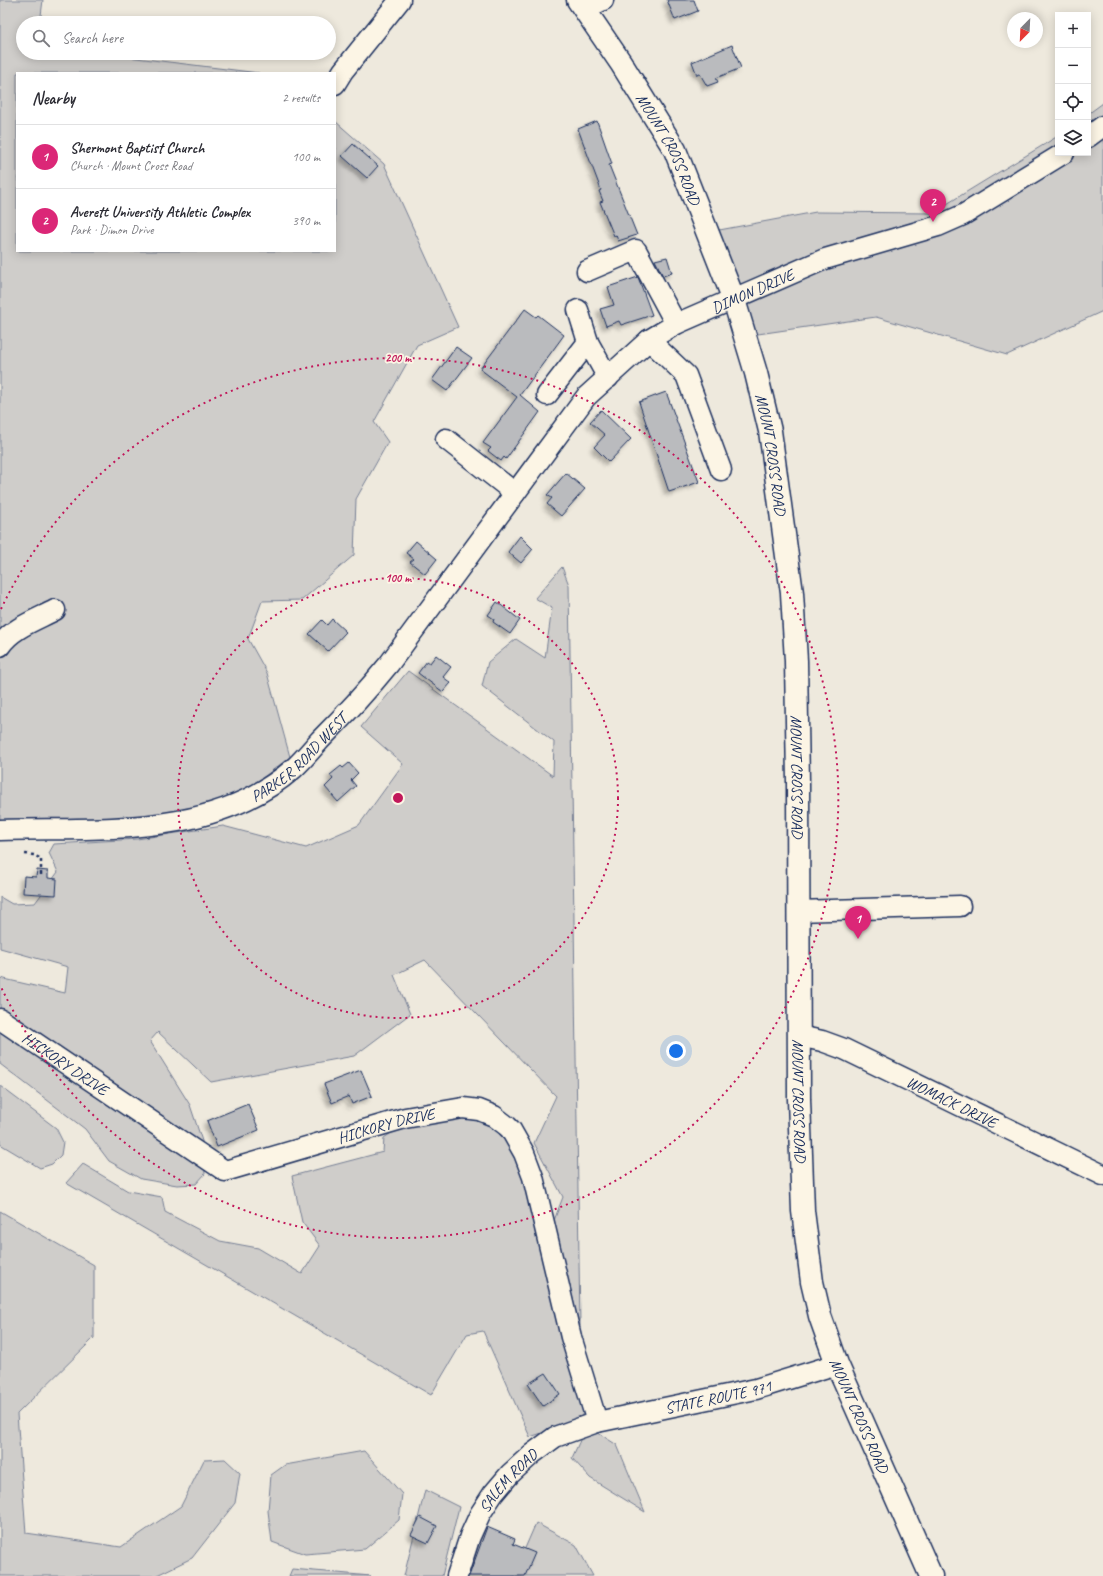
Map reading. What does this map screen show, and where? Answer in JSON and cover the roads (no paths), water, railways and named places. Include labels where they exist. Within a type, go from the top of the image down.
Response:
[{"type":"main road","name":"MOUNT CROSS ROAD","points":[[589,3],[675,150],[734,300],[756,373],[770,431],[792,593],[796,662],[799,1036],[803,1211],[812,1282],[820,1316],[837,1364],[931,1576]]},
{"type":"street","points":[[336,83],[348,65],[400,0]]},
{"type":"street","points":[[1091,135],[1103,126]]},
{"type":"street","name":"DIMON DRIVE","points":[[500,513],[586,398],[649,340],[676,324],[825,259],[938,226],[963,215],[1059,156]]},
{"type":"street","points":[[587,271],[636,250],[676,324]]},
{"type":"street","points":[[578,310],[588,342],[608,378]]},
{"type":"street","points":[[649,340],[686,375],[720,470]]},
{"type":"street","points":[[547,395],[588,342]]},
{"type":"street","points":[[446,440],[515,493]]},
{"type":"street","name":"PARKER ROAD WEST","points":[[0,830],[142,826],[174,822],[206,815],[237,804],[266,788],[293,769],[361,698],[389,664],[500,513]]},
{"type":"street","points":[[0,646],[6,638],[23,626],[55,610]]},
{"type":"street","points":[[798,912],[960,906]]},
{"type":"street","name":"HICKORY DRIVE","points":[[0,1019],[225,1171],[405,1118],[463,1108],[479,1110],[494,1116],[511,1130],[524,1152],[533,1177],[571,1337],[597,1422]]},
{"type":"street","name":"WOMACK DRIVE","points":[[799,1036],[822,1040],[844,1049],[1103,1175]]},
{"type":"street","name":"STATE ROUTE 971","points":[[597,1422],[756,1389],[837,1364]]},
{"type":"street","name":"SALEM ROAD","points":[[457,1576],[470,1536],[480,1514],[493,1494],[510,1474],[532,1454],[556,1437],[597,1422]]},
{"type":"place","name":"Averett University Athletic Complex","points":[[933,222]]},
{"type":"place","name":"Shermont Baptist Church","points":[[858,939]]}]
